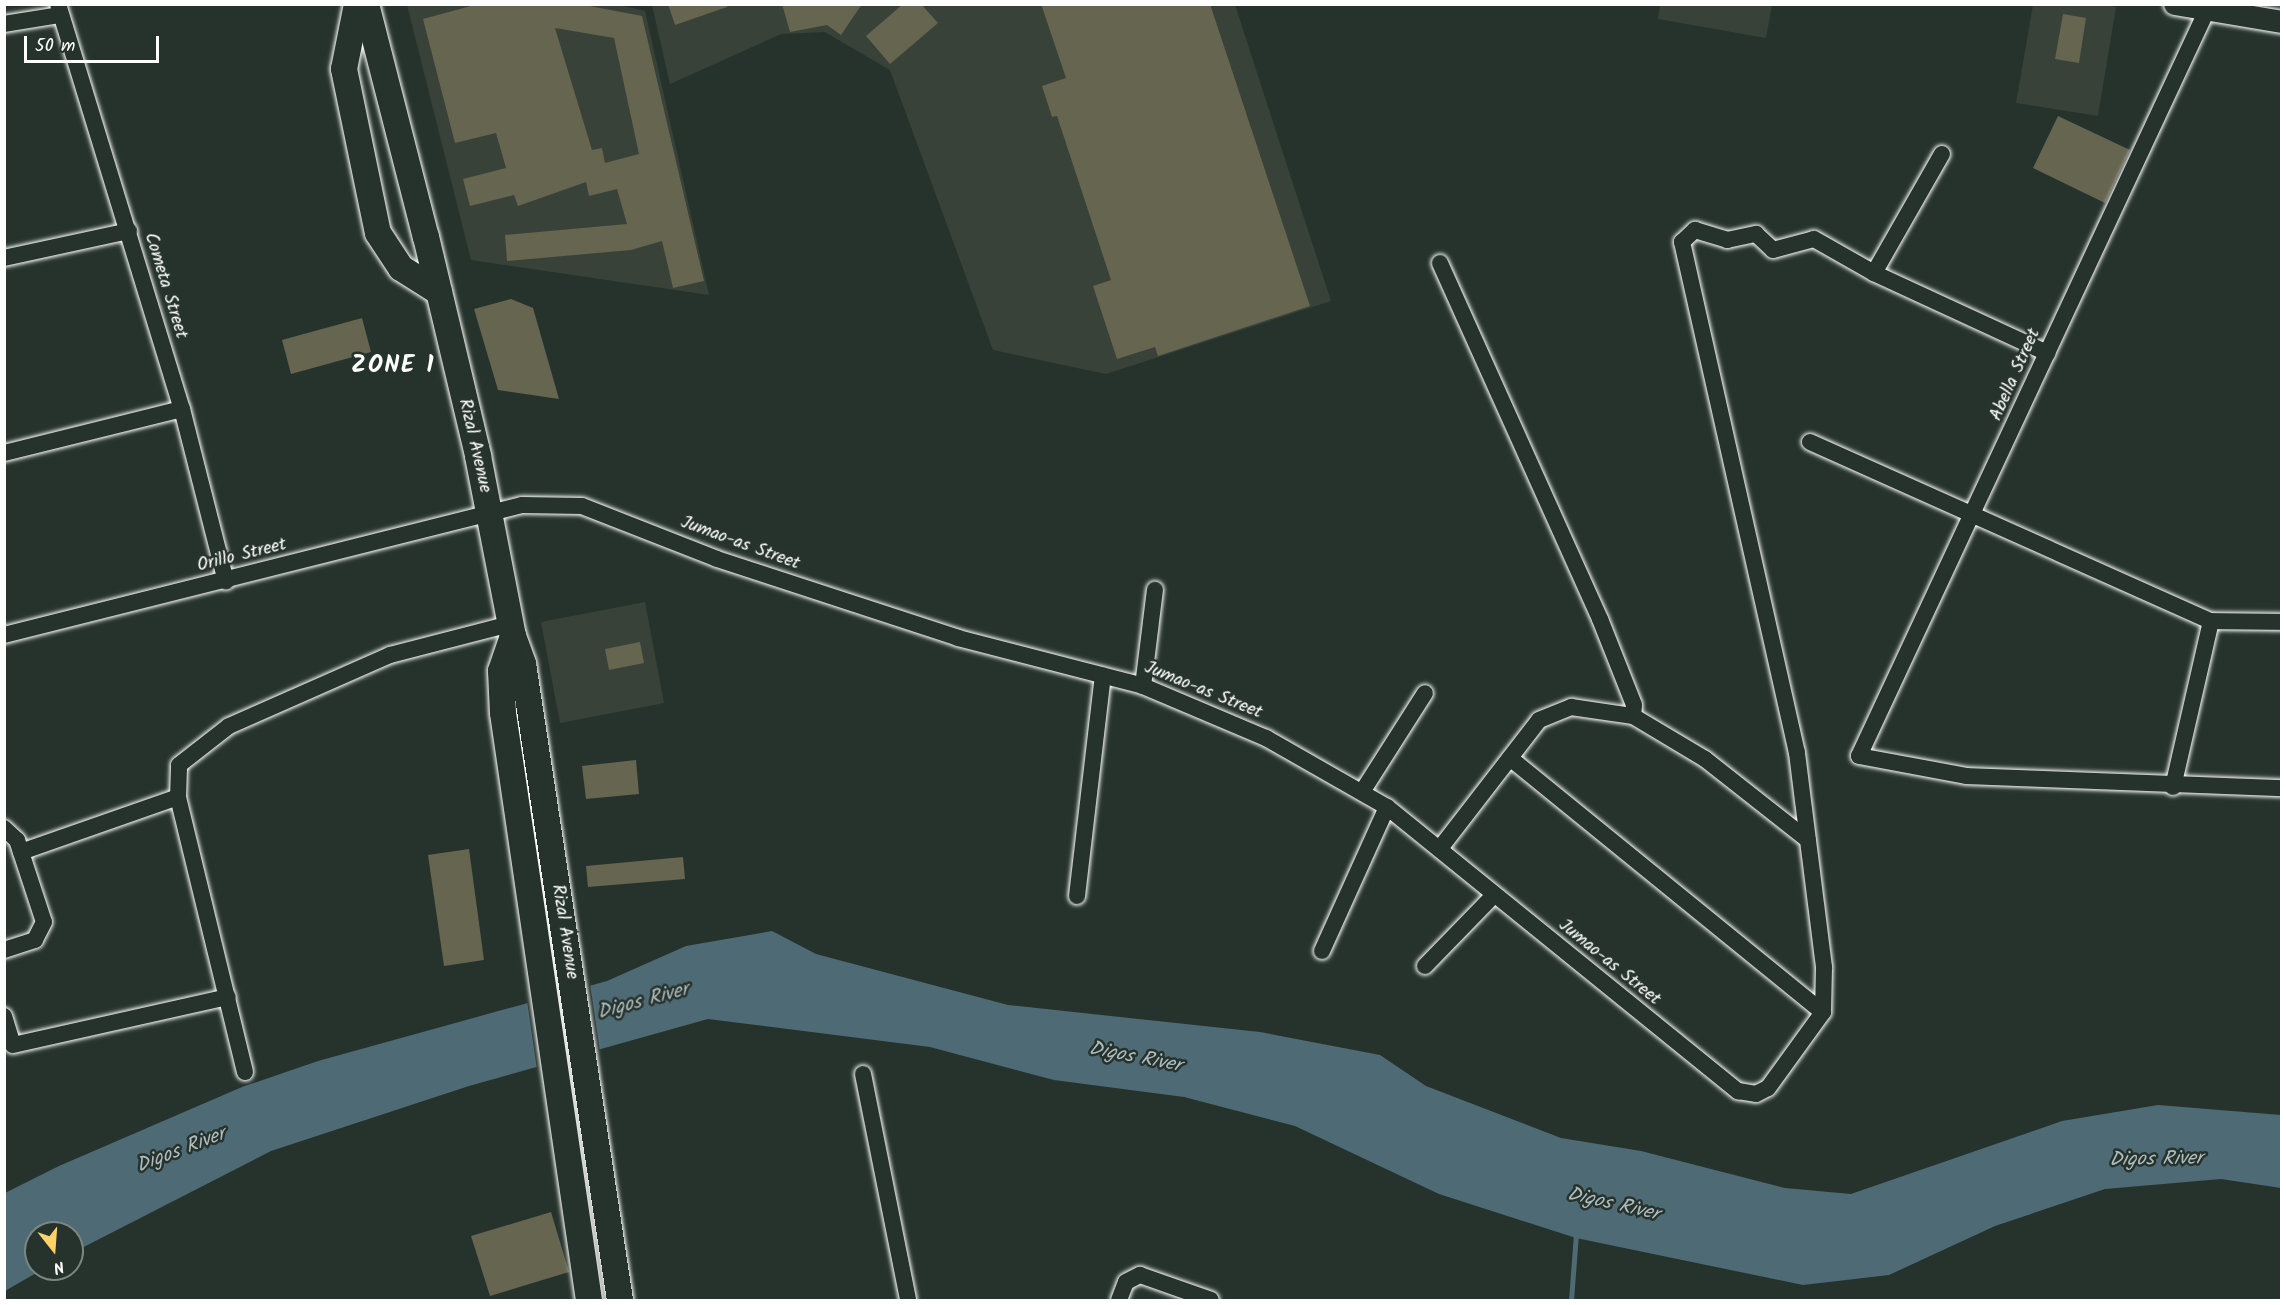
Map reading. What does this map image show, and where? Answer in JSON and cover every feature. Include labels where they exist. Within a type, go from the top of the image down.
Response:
[{"type":"main road","points":[[357,4],[344,69],[378,233],[401,268],[439,292]]},
{"type":"main road","name":"Rizal Avenue","points":[[366,4],[439,292],[489,514],[511,630],[523,664],[620,1300]]},
{"type":"main road","points":[[2175,4],[2282,22]]},
{"type":"main road","name":"Rizal Avenue","points":[[511,630],[500,683],[589,1300]]},
{"type":"main road","points":[[549,1031],[579,1027]]},
{"type":"street","points":[[4,24],[59,10]]},
{"type":"street","name":"Cometa Street","points":[[59,10],[182,409],[226,581]]},
{"type":"street","name":"Abella Street","points":[[2173,787],[1967,776],[1860,756],[1976,516],[2047,353],[2207,10]]},
{"type":"street","points":[[1874,273],[1942,154]]},
{"type":"street","points":[[1823,1012],[1824,967],[1797,753],[1682,243],[1695,230],[1727,240],[1756,234],[1773,250],[1814,239],[1874,273],[2047,353]]},
{"type":"street","points":[[4,258],[129,231]]},
{"type":"street","points":[[1440,263],[1600,619],[1634,705],[1633,716]]},
{"type":"street","points":[[4,453],[182,409]]},
{"type":"street","points":[[1810,442],[2211,621],[2282,622]]},
{"type":"street","name":"Jumao-as Street","points":[[489,514],[537,503],[582,506],[717,559],[890,616],[1143,686],[1266,738],[1387,807],[1441,847],[1494,895],[1741,1093],[1768,1088],[1823,1012]]},
{"type":"street","name":"Orillo Street","points":[[4,635],[489,514]]},
{"type":"street","points":[[1143,686],[1155,590]]},
{"type":"street","points":[[2211,621],[2173,787],[2282,788]]},
{"type":"street","points":[[245,1072],[178,797],[179,765],[229,726],[403,650],[511,630]]},
{"type":"street","points":[[1077,896],[1103,676]]},
{"type":"street","points":[[1362,792],[1425,693]]},
{"type":"street","points":[[1441,847],[1510,758],[1552,711],[1571,707],[1621,718],[1633,716],[1705,759],[1808,840]]},
{"type":"street","points":[[1510,758],[1823,1012]]},
{"type":"street","points":[[21,852],[178,797]]},
{"type":"street","points":[[1322,951],[1387,807]]},
{"type":"street","points":[[4,828],[14,834],[21,852],[43,929],[35,940],[4,950]]},
{"type":"street","points":[[1425,966],[1494,895]]},
{"type":"street","points":[[4,1016],[12,1045],[228,997]]},
{"type":"street","points":[[863,1074],[908,1300]]},
{"type":"street","points":[[1119,1300],[1126,1282],[1140,1275],[1211,1300]]},
{"type":"shaded area","points":[[615,4],[645,11],[709,295],[471,260],[407,5]]},
{"type":"shaded area","points":[[1660,4],[1772,5],[1766,38],[1658,19]]},
{"type":"shaded area","points":[[2099,4],[2116,7],[2098,116],[2016,103],[2033,5]]},
{"type":"shaded area","points":[[652,5],[1235,5],[1331,301],[1106,374],[993,350],[890,70],[825,32],[781,34],[670,84]]},
{"type":"shaded area","points":[[645,602],[664,703],[560,723],[541,622]]},
{"type":"water","name":"Digos River","points":[[772,931],[816,954],[1008,1005],[1260,1032],[1380,1055],[1426,1086],[1561,1138],[1641,1151],[1785,1188],[1851,1194],[2062,1121],[2158,1105],[2281,1115],[2281,1188],[2221,1179],[2105,1189],[1995,1226],[1889,1275],[1803,1285],[1576,1238],[1439,1194],[1295,1126],[1184,1097],[1054,1080],[930,1047],[708,1019],[469,1086],[271,1151],[84,1247],[84,1221],[24,1221],[24,1280],[5,1291],[5,1193],[59,1166],[242,1087],[318,1061],[607,981],[686,946]]},
{"type":"pier","points":[[590,983],[600,1051],[537,1070],[527,1001]]},
{"type":"building","points":[[478,4],[579,4],[642,16],[704,281],[673,288],[662,241],[631,250],[507,261],[505,235],[627,224],[617,189],[589,196],[586,182],[518,206],[514,195],[470,206],[463,179],[506,168],[496,133],[455,143],[423,19]],"holes":[[[555,28],[614,38],[639,154],[605,163],[602,148],[592,150]]]},
{"type":"building","points":[[668,4],[727,4],[727,7],[675,25]]},
{"type":"building","points":[[782,4],[862,4],[841,35],[827,25],[790,32]]},
{"type":"building","points":[[903,4],[921,4],[938,23],[890,64],[866,36]]},
{"type":"building","points":[[1041,4],[1210,4],[1310,306],[1158,356],[1155,347],[1117,359],[1093,286],[1111,280],[1057,116],[1052,117],[1042,86],[1066,78]]},
{"type":"building","points":[[2063,14],[2086,18],[2079,63],[2055,59]]},
{"type":"building","points":[[2058,116],[2130,150],[2105,203],[2033,168]]},
{"type":"building","points":[[511,299],[533,308],[559,399],[498,390],[474,309]]},
{"type":"building","points":[[362,318],[371,352],[291,374],[282,340]]},
{"type":"building","points":[[640,642],[644,663],[609,670],[605,649]]},
{"type":"building","points":[[636,760],[639,794],[586,799],[582,766]]},
{"type":"building","points":[[469,849],[484,960],[444,966],[428,855]]},
{"type":"building","points":[[683,857],[685,879],[588,887],[586,866]]},
{"type":"building","points":[[551,1212],[569,1272],[490,1296],[471,1236]]},
{"type":"waterway","points":[[1571,1300],[1576,1233]]},
{"type":"district","name":"ZONE 1","points":[[393,366]]}]
